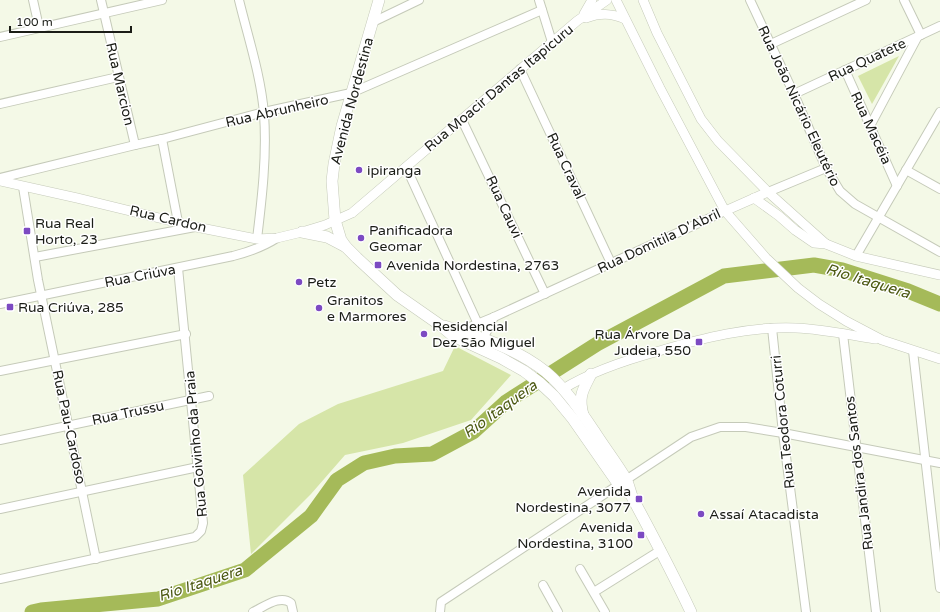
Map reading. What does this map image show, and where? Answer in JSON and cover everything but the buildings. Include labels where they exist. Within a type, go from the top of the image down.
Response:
[{"type":"main road","name":"Avenida Nordestina","points":[[379,0],[336,149],[332,181],[335,220],[341,240],[346,247],[397,295],[453,336],[507,348],[547,373],[559,385],[583,415],[622,483]]},
{"type":"main road","points":[[302,232],[327,237],[346,247]]},
{"type":"main road","name":"Avenida Nordestina","points":[[440,325],[460,331],[524,371],[548,391],[573,419],[631,495],[692,612]]},
{"type":"main road","points":[[583,415],[581,407],[582,392],[591,374]]},
{"type":"main road","points":[[548,391],[559,385]]},
{"type":"street","points":[[33,0],[39,27]]},
{"type":"street","name":"Rua Marcion","points":[[100,0],[135,144]]},
{"type":"street","points":[[0,37],[162,0]]},
{"type":"street","points":[[239,0],[260,85],[264,112],[265,133],[257,239]]},
{"type":"street","points":[[373,22],[419,0]]},
{"type":"street","points":[[539,0],[552,42]]},
{"type":"street","points":[[577,21],[589,7],[592,0]]},
{"type":"street","name":"Rua Moacir Dantas Itapicuru","points":[[335,220],[352,213],[462,120],[520,68],[577,21],[607,0]]},
{"type":"street","points":[[616,0],[725,211],[766,258],[798,288],[819,304],[882,340],[940,359]]},
{"type":"street","points":[[643,0],[701,119],[718,141],[768,192],[826,244]]},
{"type":"street","name":"Rua João Nicário Eleutério","points":[[750,0],[834,183],[844,196],[878,218],[940,252]]},
{"type":"street","points":[[771,44],[866,0]]},
{"type":"street","points":[[870,126],[919,36],[904,0]]},
{"type":"street","name":"Rua Abrunheiro","points":[[0,178],[135,144],[162,139],[264,112],[352,93],[542,10]]},
{"type":"street","points":[[577,21],[601,14],[609,14],[625,19]]},
{"type":"street","name":"Rua Quatete","points":[[794,94],[940,26]]},
{"type":"street","name":"Rua Craval","points":[[520,68],[611,263]]},
{"type":"street","name":"Rua Macéia","points":[[845,70],[897,186]]},
{"type":"street","points":[[0,104],[118,77]]},
{"type":"street","points":[[856,256],[940,112]]},
{"type":"street","name":"Rua Cauvi","points":[[462,120],[545,294]]},
{"type":"street","points":[[162,139],[178,222]]},
{"type":"street","points":[[406,167],[478,324]]},
{"type":"street","name":"Rua Domitila D'Abril","points":[[460,331],[545,294],[754,198],[826,168]]},
{"type":"street","points":[[906,170],[940,189]]},
{"type":"street","name":"Rua Cardon","points":[[0,181],[196,227],[257,239],[277,238],[302,232],[335,220]]},
{"type":"street","name":"Rua Pau-Cardoso","points":[[23,187],[42,296],[96,559]]},
{"type":"street","points":[[754,198],[814,243],[826,244],[856,256],[940,275]]},
{"type":"street","points":[[35,257],[196,227]]},
{"type":"street","name":"Rua Criúva","points":[[0,304],[178,268],[253,250],[277,238]]},
{"type":"street","name":"Rua Goivinho da Praia","points":[[0,579],[195,537],[203,528],[186,334],[178,268]]},
{"type":"street","points":[[481,343],[494,317]]},
{"type":"street","points":[[559,385],[630,359],[673,346],[731,333],[772,328],[811,329],[882,340]]},
{"type":"street","name":"Rua Teodora Coturri","points":[[772,328],[806,612]]},
{"type":"street","points":[[0,371],[186,334]]},
{"type":"street","name":"Rua Jandira dos Santos","points":[[843,334],[876,612]]},
{"type":"street","points":[[913,351],[940,588]]},
{"type":"street","name":"Rua Trussu","points":[[0,440],[209,396]]},
{"type":"street","points":[[440,612],[441,602],[691,437],[714,428],[746,427],[940,463]]},
{"type":"street","points":[[0,509],[198,467]]},
{"type":"street","points":[[594,592],[661,550]]},
{"type":"street","points":[[580,569],[605,612]]},
{"type":"street","points":[[543,585],[558,612]]},
{"type":"street","points":[[253,612],[278,600],[288,600],[292,603],[293,610]]},
{"type":"green space","points":[[899,56],[872,104],[858,76]]},
{"type":"green space","points":[[455,346],[511,375],[471,420],[403,443],[345,455],[311,494],[251,554],[243,475],[299,424],[338,404],[443,371]]},
{"type":"waterway","name":"Rio Itaquera","points":[[32,612],[158,599],[245,570],[311,516],[337,480],[364,463],[395,456],[432,454],[473,432],[506,402],[597,344],[724,276],[814,265],[842,270],[908,291],[940,304]]},
{"type":"place","name":"ipiranga","points":[[359,170]]},
{"type":"place","name":"Rua Real Horto, 23","points":[[27,231]]},
{"type":"place","name":"Panificadora Geomar","points":[[361,238]]},
{"type":"place","name":"Avenida Nordestina, 2763","points":[[378,265]]},
{"type":"place","name":"Petz","points":[[299,282]]},
{"type":"place","name":"Rua Criúva, 285","points":[[10,307]]},
{"type":"place","name":"Granitos e Marmores","points":[[319,308]]},
{"type":"place","name":"Residencial Dez São Miguel","points":[[424,334]]},
{"type":"place","name":"Rua Árvore Da Judeia, 550","points":[[699,342]]},
{"type":"place","name":"Avenida Nordestina, 3077","points":[[639,499]]},
{"type":"place","name":"Assaí Atacadista","points":[[701,514]]},
{"type":"place","name":"Avenida Nordestina, 3100","points":[[641,535]]}]
